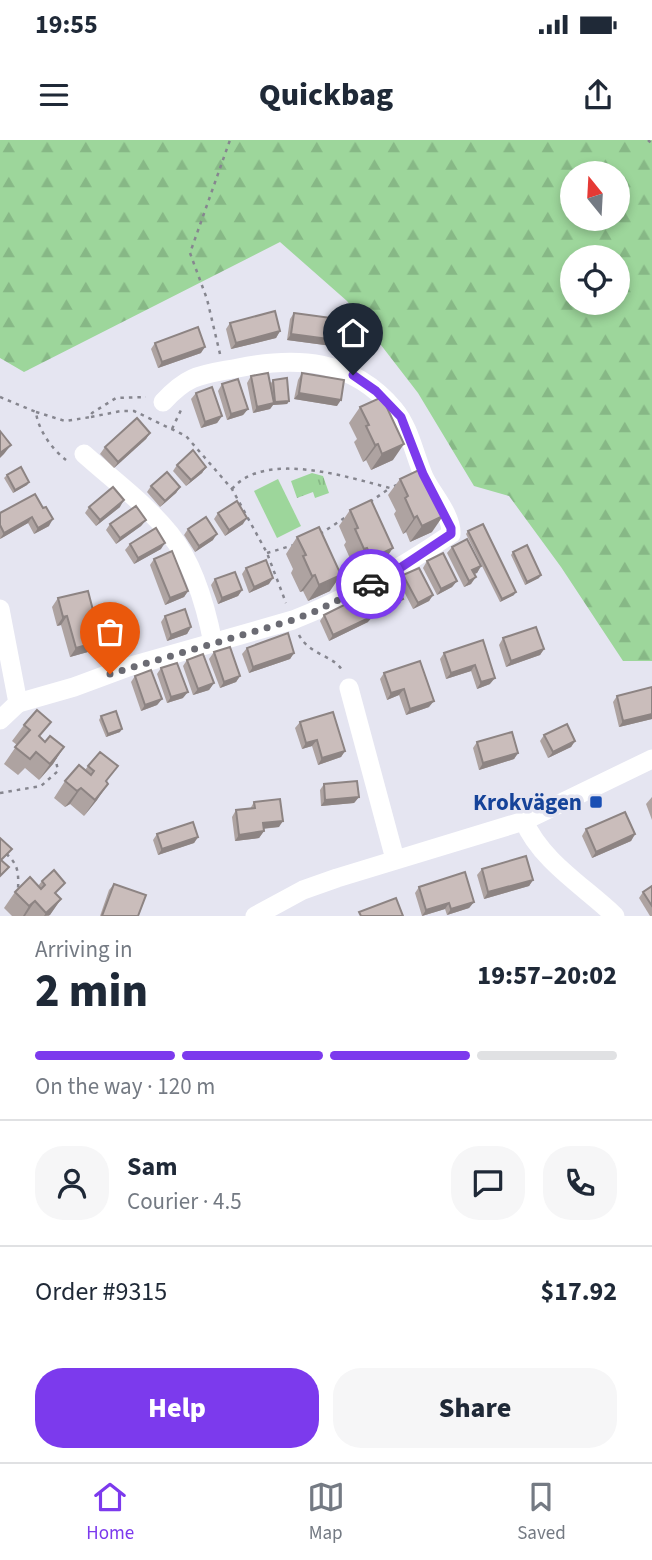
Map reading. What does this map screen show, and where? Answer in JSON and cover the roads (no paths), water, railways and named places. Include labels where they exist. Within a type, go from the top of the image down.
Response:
[{"type":"street","points":[[0,720],[18,703],[316,611],[400,568],[451,534],[450,523],[423,474],[401,417],[376,391],[353,375],[323,365],[289,361],[223,371],[184,382],[163,402]]},
{"type":"street","points":[[84,453],[146,509],[175,541],[190,567],[213,643]]},
{"type":"street","points":[[0,609],[18,703]]},
{"type":"street","points":[[349,688],[396,859]]},
{"type":"street","points":[[255,916],[303,890],[524,821],[652,759]]},
{"type":"street","points":[[524,821],[531,837],[552,859],[615,916]]},
{"type":"place","name":"Krokvägen","points":[[596,802]]}]
